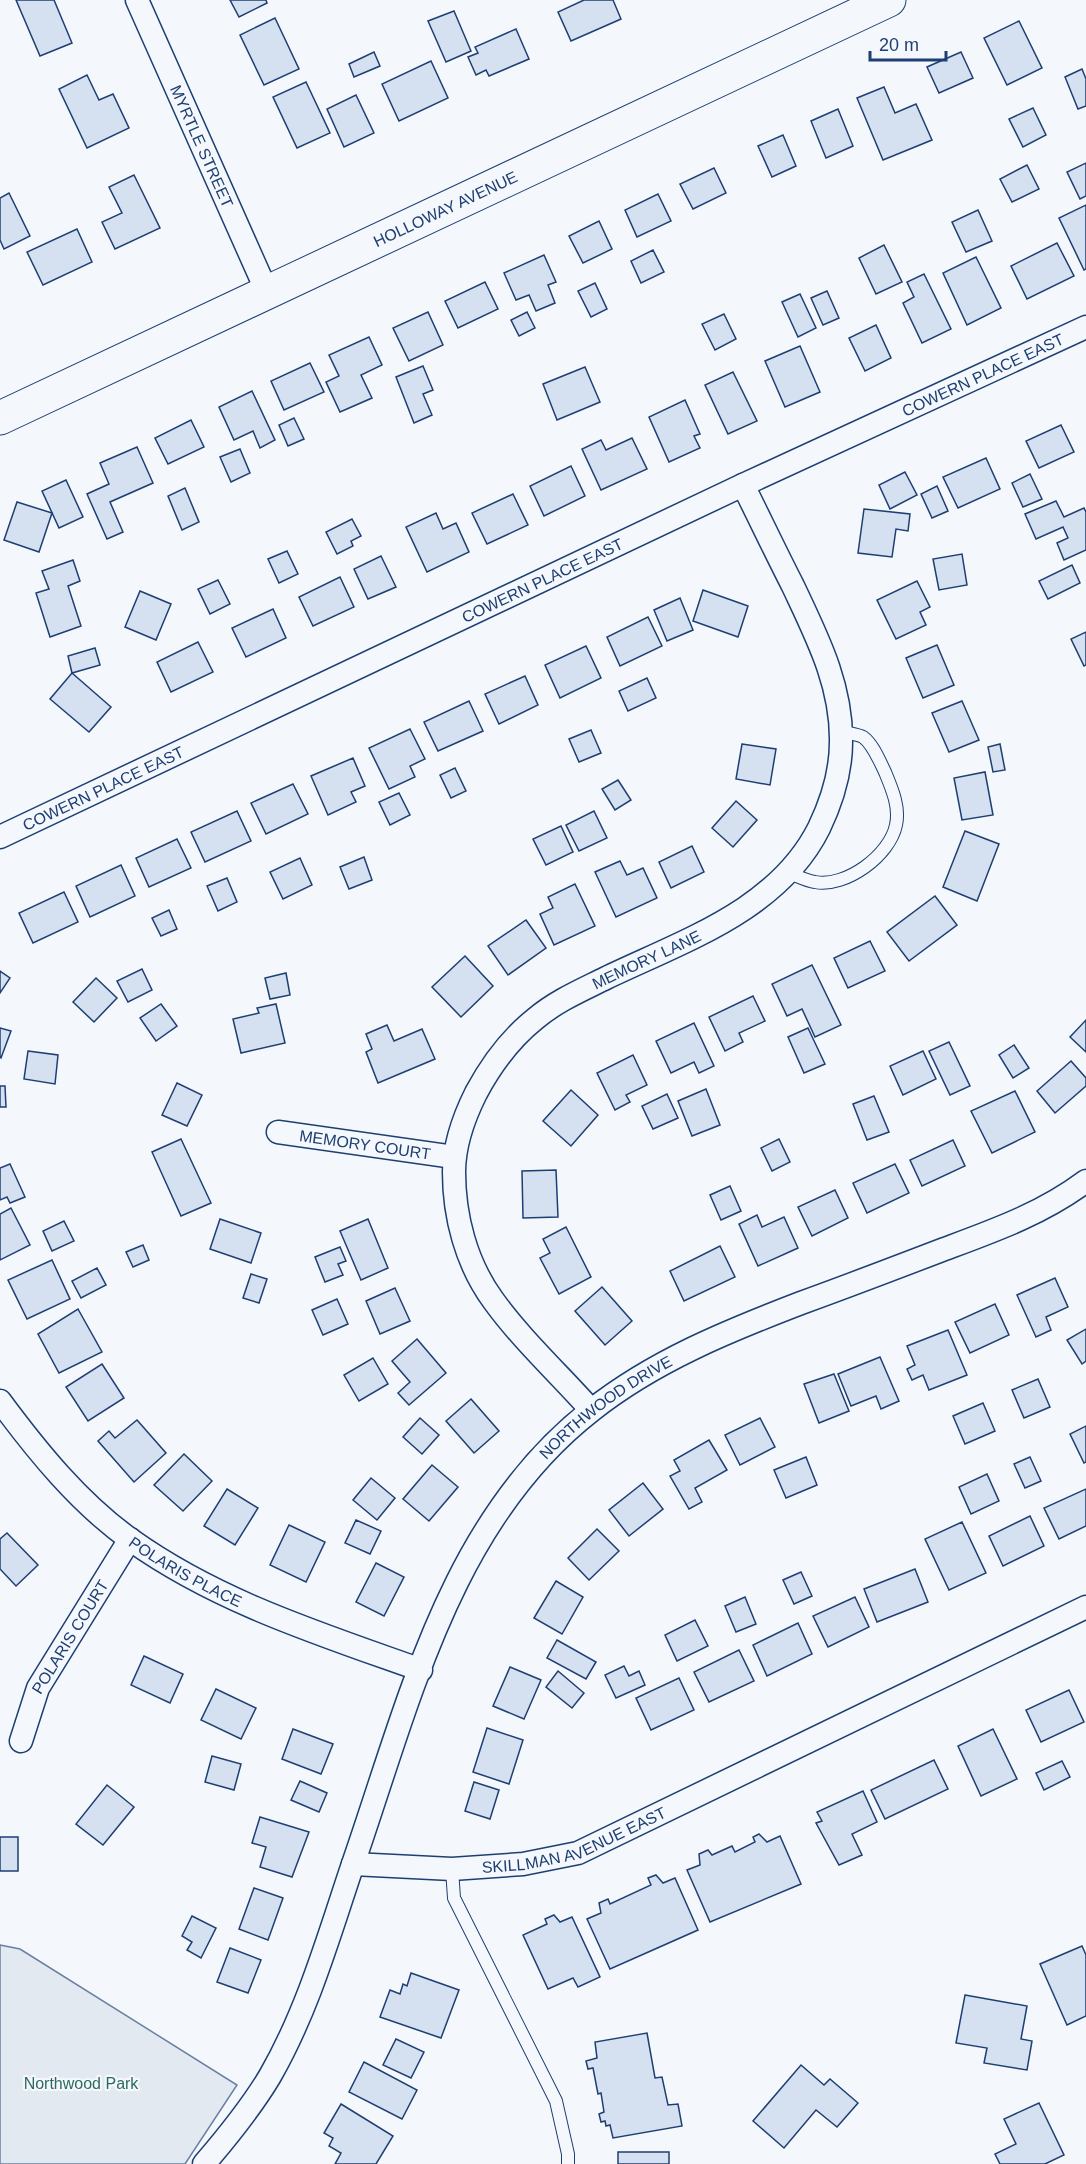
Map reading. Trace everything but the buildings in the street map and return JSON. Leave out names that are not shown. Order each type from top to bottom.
[{"type":"street","name":"MYRTLE STREET","points":[[137,0],[267,292]]},
{"type":"street","name":"HOLLOWAY AVENUE","points":[[0,418],[889,0]]},
{"type":"street","name":"COWERN PLACE EAST","points":[[0,837],[743,485],[1086,327]]},
{"type":"street","name":"MEMORY LANE","points":[[591,1410],[492,1299],[474,1267],[461,1231],[454,1195],[454,1157],[468,1108],[485,1075],[507,1045],[535,1019],[565,998],[721,923],[762,898],[789,873],[811,843],[828,809],[836,782],[841,731],[840,708],[832,671],[743,485]]},
{"type":"street","name":"MEMORY COURT","points":[[278,1132],[454,1157]]},
{"type":"street","name":"NORTHWOOD DRIVE","points":[[353,1864],[450,1594],[476,1545],[513,1491],[550,1448],[591,1410],[648,1373],[713,1337],[1019,1221],[1068,1194],[1086,1181]]},
{"type":"street","name":"POLARIS PLACE","points":[[0,1401],[26,1437],[63,1479],[130,1539],[185,1575],[243,1604],[421,1671]]},
{"type":"street","name":"POLARIS COURT","points":[[21,1741],[38,1688],[130,1539]]},
{"type":"street","name":"SKILLMAN AVENUE EAST","points":[[353,1864],[452,1869],[523,1864],[578,1853],[1086,1607]]},
{"type":"street","points":[[204,2164],[233,2131],[269,2076],[296,2023],[353,1864]]},
{"type":"lane","points":[[789,873],[815,882],[832,882],[848,876],[872,861],[889,844],[897,825],[896,800],[879,759],[863,737],[841,731]]},
{"type":"lane","points":[[452,1869],[454,1898],[555,2101],[568,2154],[568,2164]]},
{"type":"green space","name":"Northwood Park","points":[[0,1945],[20,1949],[237,2085],[185,2164],[0,2164]]}]
